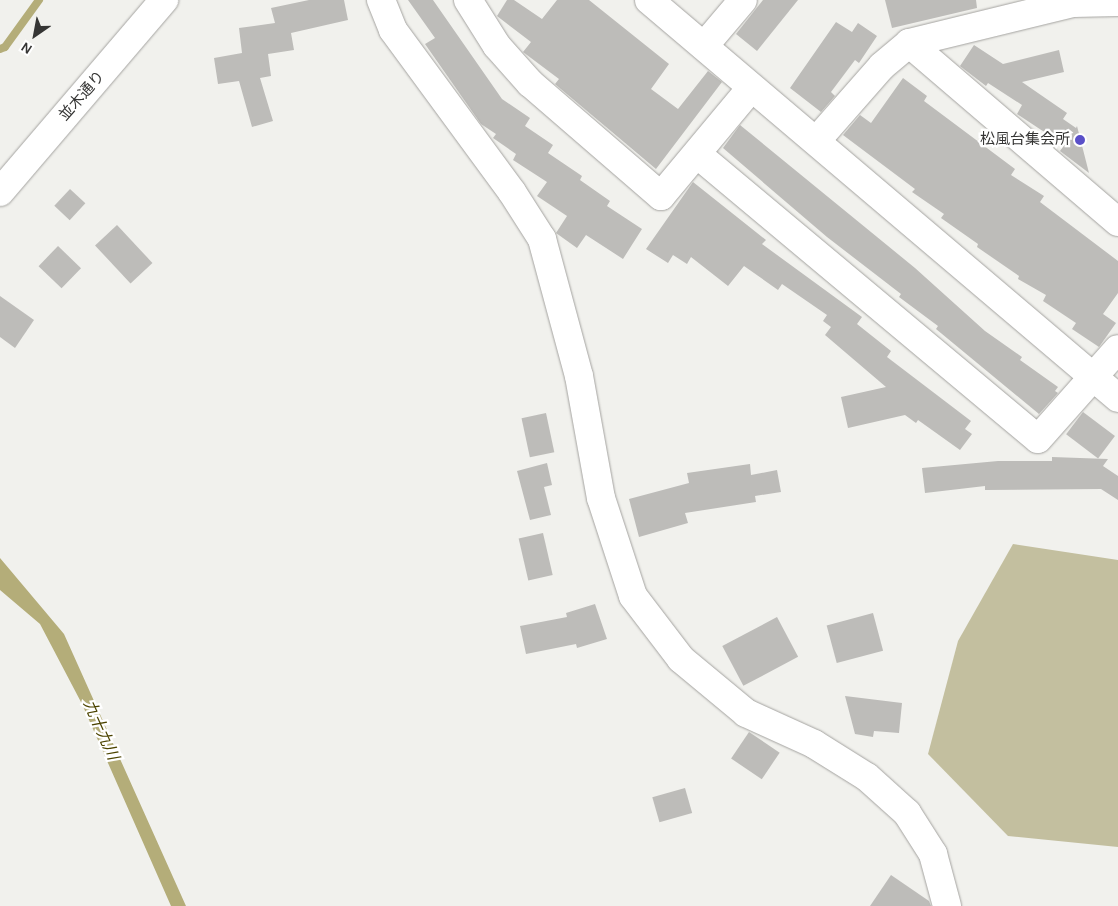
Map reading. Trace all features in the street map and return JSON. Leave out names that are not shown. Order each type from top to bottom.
[{"type":"street","name":"並木通り","points":[[0,192],[164,0]]},
{"type":"street","points":[[381,0],[393,30],[512,192],[542,239],[580,376],[601,498],[632,596],[680,659],[746,712],[814,744],[867,777],[907,813],[932,854],[947,906]]},
{"type":"street","points":[[468,0],[498,46],[530,83],[661,196],[751,88]]},
{"type":"street","points":[[649,0],[751,88],[817,140],[1118,398]]},
{"type":"street","points":[[704,46],[743,0]]},
{"type":"street","points":[[817,140],[882,66],[909,43],[1073,3],[1118,2]]},
{"type":"street","points":[[909,43],[1114,210]]},
{"type":"street","points":[[697,154],[1038,439],[1118,350]]},
{"type":"shaded area","points":[[1013,544],[1118,560],[1118,847],[1008,836],[928,754],[958,641]]},
{"type":"water","name":"九十九川","points":[[0,558],[64,634],[186,906],[171,906],[82,704],[40,624],[0,590]]},
{"type":"building","points":[[309,0],[344,0],[348,20],[291,33],[294,50],[268,54],[271,76],[260,78],[273,121],[252,127],[239,81],[218,84],[214,58],[242,53],[239,28],[275,23],[271,8]]},
{"type":"building","points":[[408,0],[433,0],[502,99],[530,118],[525,126],[553,145],[548,153],[582,176],[580,180],[610,201],[607,206],[642,229],[623,259],[586,235],[577,248],[556,233],[567,216],[537,196],[547,182],[513,160],[516,154],[493,138],[496,134],[481,124],[425,44],[435,38]]},
{"type":"building","points":[[507,0],[514,0],[542,19],[557,0],[589,0],[669,64],[651,89],[678,109],[708,71],[722,82],[656,169],[555,84],[559,79],[523,52],[531,42],[497,16]]},
{"type":"building","points":[[763,0],[798,0],[757,51],[736,34]]},
{"type":"building","points":[[885,0],[976,0],[977,8],[892,28]]},
{"type":"building","points":[[836,22],[852,32],[858,23],[877,36],[859,63],[855,60],[831,92],[835,96],[821,112],[790,88]]},
{"type":"building","points":[[974,45],[1003,64],[1059,50],[1064,72],[1022,82],[1067,113],[1063,119],[1076,128],[1077,126],[1089,173],[1060,151],[1064,145],[1017,114],[1022,105],[988,83],[986,86],[960,66]]},
{"type":"building","points":[[903,78],[927,96],[924,101],[1015,169],[1011,175],[1044,196],[1040,202],[1118,261],[1118,293],[1103,314],[1116,323],[1099,347],[1072,329],[1076,323],[1043,301],[1046,295],[1018,279],[1019,276],[977,247],[978,244],[941,218],[944,214],[912,192],[915,189],[843,135],[860,115],[871,123]]},
{"type":"building","points":[[740,125],[915,268],[985,331],[1022,357],[1020,360],[1058,387],[1055,391],[1058,393],[1039,414],[936,329],[938,326],[899,297],[901,294],[827,237],[723,148]]},
{"type":"building","points":[[693,182],[766,240],[762,244],[862,317],[857,324],[891,351],[887,357],[971,421],[965,429],[972,434],[960,450],[918,420],[916,423],[905,415],[848,428],[841,397],[886,387],[825,335],[831,327],[823,321],[827,315],[782,284],[778,290],[744,266],[728,286],[691,257],[687,264],[673,255],[668,263],[646,249]]},
{"type":"building","points":[[70,189],[85,203],[70,220],[54,206]]},
{"type":"building","points":[[117,225],[152,263],[131,283],[95,245]]},
{"type":"building","points":[[58,246],[81,268],[62,288],[39,266]]},
{"type":"building","points":[[0,296],[34,320],[15,348],[0,337]]},
{"type":"building","points":[[1083,412],[1115,436],[1098,458],[1066,434]]},
{"type":"building","points":[[546,413],[554,452],[530,457],[522,418]]},
{"type":"building","points":[[1052,457],[1108,459],[1103,466],[1118,476],[1118,500],[1101,489],[985,490],[985,486],[925,493],[922,468],[998,461],[1052,461]]},
{"type":"building","points":[[547,463],[552,485],[544,487],[551,515],[530,520],[517,471]]},
{"type":"building","points":[[750,464],[751,475],[777,470],[781,492],[755,496],[756,502],[685,513],[688,523],[639,537],[629,499],[689,483],[687,473]]},
{"type":"building","points":[[543,533],[553,575],[528,581],[519,539]]},
{"type":"building","points":[[595,604],[607,639],[577,648],[576,644],[526,654],[520,626],[567,617],[566,613]]},
{"type":"building","points":[[873,613],[883,651],[837,663],[827,625]]},
{"type":"building","points":[[777,617],[798,657],[743,686],[722,646]]},
{"type":"building","points":[[845,696],[902,703],[899,733],[874,731],[873,737],[855,734]]},
{"type":"building","points":[[749,732],[780,753],[762,779],[731,759]]},
{"type":"building","points":[[685,788],[692,813],[659,822],[652,797]]},
{"type":"building","points":[[891,875],[929,901],[931,906],[870,906]]},
{"type":"waterway","points":[[0,49],[5,47],[39,0]]},
{"type":"place","name":"松風台集会所","points":[[1080,140]]}]
